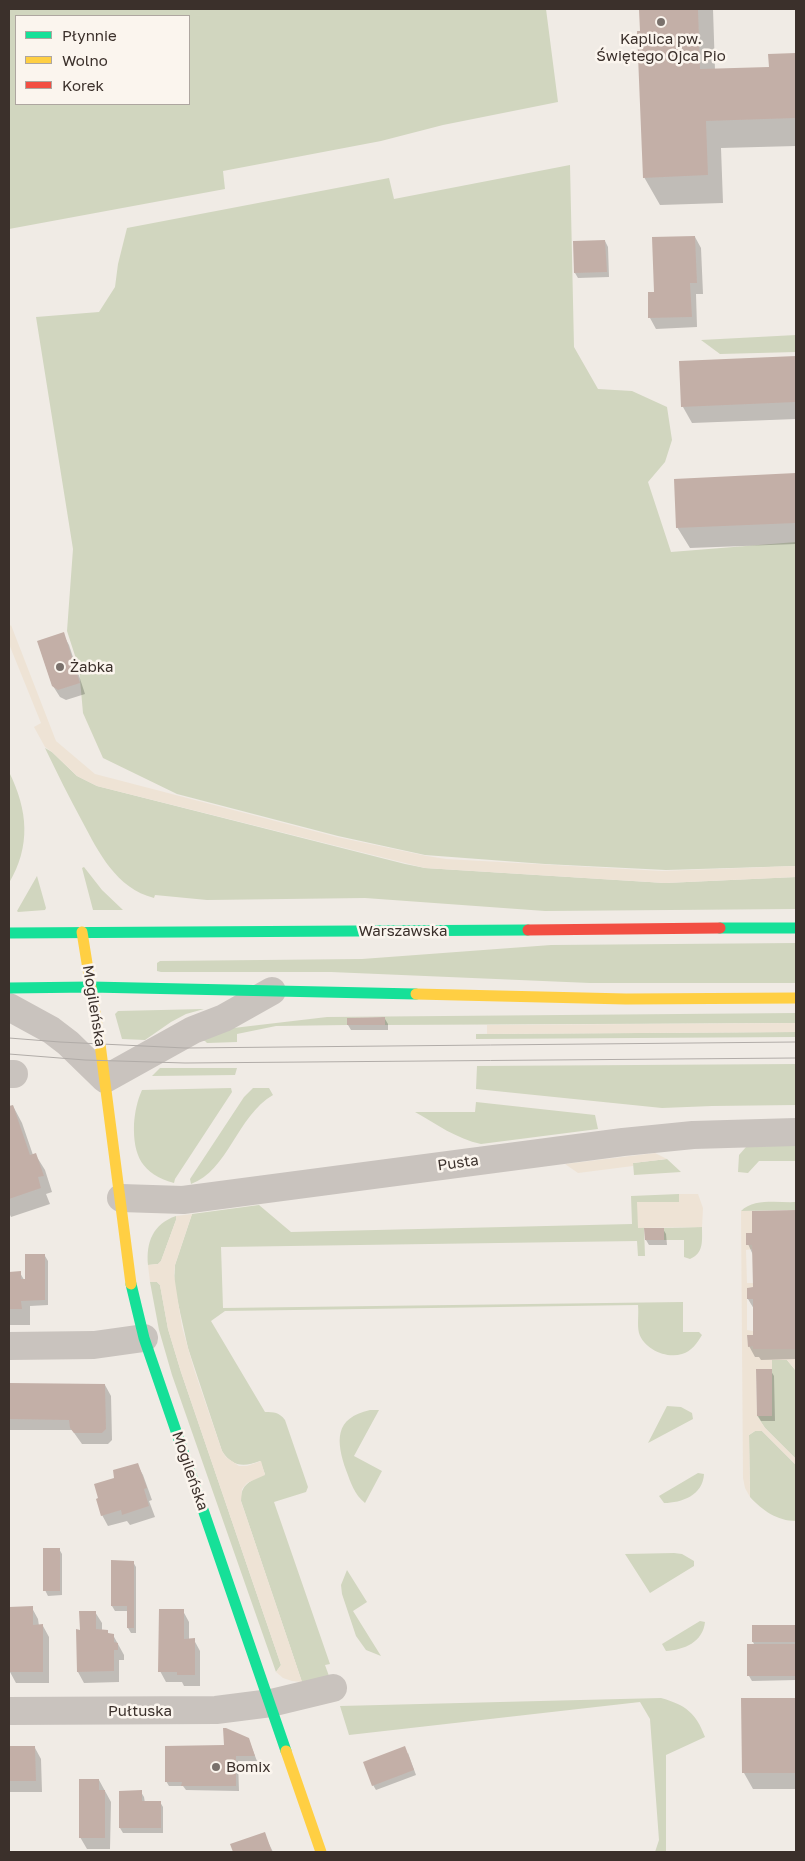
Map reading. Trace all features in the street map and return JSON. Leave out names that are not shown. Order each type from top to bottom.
[{"type":"main road","name":"Warszawska","points":[[9,933],[796,928]]},
{"type":"main road","name":"Mogileńska","points":[[82,932],[121,1198],[129,1276],[144,1338],[321,1852]]},
{"type":"main road","points":[[9,988],[91,987],[626,999],[796,998]]},
{"type":"street","points":[[104,1079],[193,1030],[224,1018],[272,991]]},
{"type":"street","name":"Mogileńska","points":[[9,1007],[51,1030],[68,1043],[104,1079]]},
{"type":"street","name":"Pusta","points":[[121,1198],[183,1200],[649,1139],[693,1135],[796,1132]]},
{"type":"street","points":[[9,1346],[94,1345],[144,1338]]},
{"type":"street","name":"Pułtuska","points":[[9,1711],[216,1710],[271,1703],[333,1688]]},
{"type":"green space","points":[[9,9],[546,9],[558,102],[443,125],[381,141],[223,171],[225,189],[9,229]]},
{"type":"green space","points":[[570,165],[574,347],[598,389],[632,391],[667,407],[672,440],[665,462],[648,482],[671,552],[796,542],[796,866],[666,870],[545,864],[425,855],[338,836],[177,794],[103,758],[83,713],[79,668],[67,631],[73,549],[36,317],[99,312],[115,287],[118,264],[127,228],[389,178],[394,199]]},
{"type":"green space","points":[[796,335],[796,352],[720,354],[701,340]]},
{"type":"green space","points":[[45,748],[52,752],[77,776],[97,786],[405,864],[425,868],[665,883],[796,877],[796,909],[545,911],[365,898],[207,900],[155,895],[154,898],[129,886],[119,878],[102,857]]},
{"type":"green space","points":[[9,772],[20,800],[23,814],[24,842],[16,869],[9,883]]},
{"type":"green space","points":[[84,867],[102,890],[123,910],[93,910],[82,868]]},
{"type":"green space","points":[[37,876],[45,910],[18,912],[17,911]]},
{"type":"green space","points":[[796,943],[796,983],[590,983],[331,972],[157,971],[157,963],[160,961],[362,959],[551,945]]},
{"type":"green space","points":[[204,1009],[186,1014],[145,1040],[122,1039],[115,1014],[118,1011]]},
{"type":"green space","points":[[796,1013],[796,1023],[385,1025],[385,1017],[347,1018],[347,1025],[276,1026],[237,1034],[237,1042],[207,1043],[205,1041],[197,1041],[225,1029],[327,1017]]},
{"type":"green space","points":[[796,1032],[796,1037],[476,1039],[476,1034]]},
{"type":"green space","points":[[796,1064],[796,1105],[662,1108],[476,1089],[477,1066]]},
{"type":"green space","points":[[160,1068],[237,1068],[235,1075],[152,1076]]},
{"type":"green space","points":[[231,1088],[232,1092],[174,1183],[163,1179],[147,1169],[138,1154],[134,1135],[136,1111],[142,1090]]},
{"type":"green space","points":[[253,1088],[269,1088],[273,1095],[250,1116],[214,1168],[204,1177],[191,1184],[190,1179],[244,1097]]},
{"type":"green space","points":[[476,1102],[595,1115],[598,1129],[481,1144],[455,1135],[415,1112],[475,1112]]},
{"type":"green space","points":[[796,1145],[796,1161],[759,1161],[748,1173],[738,1172],[739,1155],[746,1147]]},
{"type":"green space","points":[[667,1159],[681,1172],[634,1175],[633,1163]]},
{"type":"green space","points":[[679,1194],[679,1202],[644,1228],[645,1256],[638,1256],[637,1241],[221,1247],[223,1308],[683,1302],[683,1332],[699,1332],[702,1335],[686,1353],[669,1355],[656,1351],[646,1344],[639,1333],[638,1305],[225,1311],[211,1321],[265,1412],[281,1415],[285,1420],[308,1487],[306,1492],[274,1502],[330,1664],[325,1665],[329,1676],[302,1682],[241,1501],[242,1490],[248,1483],[265,1474],[260,1461],[244,1465],[234,1463],[222,1451],[188,1348],[174,1285],[175,1265],[192,1214],[259,1205],[291,1232],[632,1224],[631,1196]]},
{"type":"green space","points":[[796,1202],[796,1210],[741,1211],[753,1204]]},
{"type":"green space","points":[[176,1216],[161,1261],[158,1264],[148,1265],[148,1249],[153,1235],[168,1219]]},
{"type":"green space","points":[[702,1227],[700,1250],[690,1259],[684,1257],[684,1240],[664,1240],[664,1228]]},
{"type":"green space","points":[[150,1282],[157,1282],[160,1285],[168,1329],[181,1372],[281,1665],[276,1672],[172,1375],[159,1330]]},
{"type":"green space","points":[[771,1360],[787,1360],[796,1371],[796,1459],[765,1428],[757,1416],[772,1416]]},
{"type":"green space","points":[[667,1406],[681,1407],[692,1413],[693,1419],[648,1443]]},
{"type":"green space","points":[[370,1410],[379,1410],[354,1456],[382,1471],[365,1503],[355,1492],[351,1484],[340,1450],[340,1440],[344,1425],[350,1419]]},
{"type":"green space","points":[[755,1431],[762,1431],[796,1465],[796,1521],[789,1521],[770,1514],[750,1497],[749,1435]]},
{"type":"green space","points":[[698,1473],[704,1474],[703,1481],[696,1492],[684,1499],[664,1503],[659,1496]]},
{"type":"green space","points":[[625,1554],[682,1554],[694,1561],[694,1566],[650,1593]]},
{"type":"green space","points":[[347,1570],[367,1602],[353,1611],[381,1656],[366,1650],[356,1636],[342,1594],[341,1585]]},
{"type":"green space","points":[[700,1621],[705,1622],[701,1635],[697,1640],[686,1647],[666,1651],[662,1644]]},
{"type":"green space","points":[[661,1698],[684,1707],[689,1711],[698,1722],[705,1737],[666,1755],[666,1852],[655,1852],[659,1840],[650,1719],[640,1702],[349,1735],[340,1706]]},
{"type":"shaded area","points":[[11,625],[56,741],[95,774],[337,837],[446,859],[662,871],[796,866],[796,877],[665,883],[425,868],[97,786],[77,776],[45,747],[34,727],[41,723],[9,644],[9,627]]},
{"type":"shaded area","points":[[796,1023],[796,1032],[487,1034],[487,1025]]},
{"type":"shaded area","points":[[655,1153],[667,1159],[633,1163],[633,1166],[578,1173],[565,1164]]},
{"type":"shaded area","points":[[679,1194],[698,1194],[703,1208],[702,1227],[638,1228],[637,1202],[679,1202]]},
{"type":"shaded area","points":[[741,1211],[752,1211],[752,1249],[746,1250],[747,1283],[753,1283],[753,1287],[747,1288],[747,1330],[753,1331],[753,1335],[747,1335],[748,1346],[753,1346],[753,1349],[796,1349],[796,1371],[787,1360],[772,1360],[772,1369],[756,1370],[757,1416],[765,1428],[796,1459],[796,1465],[762,1431],[755,1431],[749,1435],[750,1497],[745,1488],[743,1478]]},
{"type":"shaded area","points":[[192,1214],[175,1265],[174,1275],[182,1327],[222,1451],[226,1457],[239,1466],[247,1466],[261,1461],[265,1475],[247,1483],[242,1489],[241,1501],[302,1682],[283,1678],[276,1672],[281,1665],[181,1372],[168,1329],[160,1285],[157,1282],[150,1282],[148,1265],[158,1264],[161,1261],[176,1216]]},
{"type":"building","points":[[639,9],[698,9],[700,69],[769,67],[768,54],[796,53],[796,118],[706,121],[708,175],[643,178],[637,31],[640,31]]},
{"type":"building","points":[[695,236],[697,283],[690,283],[692,317],[648,318],[648,292],[654,292],[652,237]]},
{"type":"building","points":[[605,240],[607,272],[574,273],[573,241]]},
{"type":"building","points":[[796,356],[796,402],[681,407],[679,361]]},
{"type":"building","points":[[796,473],[796,523],[676,528],[674,479]]},
{"type":"building","points":[[64,632],[80,683],[58,690],[52,686],[37,641]]},
{"type":"building","points":[[385,1017],[385,1025],[347,1025],[347,1018]]},
{"type":"building","points":[[13,1105],[30,1155],[36,1153],[44,1176],[38,1177],[41,1188],[9,1199],[9,1106]]},
{"type":"building","points":[[796,1210],[796,1349],[753,1349],[753,1346],[748,1347],[747,1335],[753,1335],[753,1299],[747,1299],[747,1288],[753,1287],[752,1245],[746,1245],[746,1233],[752,1233],[752,1211]]},
{"type":"building","points":[[644,1228],[664,1228],[664,1240],[645,1240]]},
{"type":"building","points":[[25,1254],[45,1254],[45,1300],[21,1301],[22,1309],[9,1309],[9,1272],[21,1271],[21,1279],[25,1279]]},
{"type":"building","points":[[756,1369],[772,1369],[772,1416],[757,1416]]},
{"type":"building","points":[[9,1383],[105,1384],[106,1429],[102,1433],[74,1433],[70,1428],[69,1420],[9,1419]]},
{"type":"building","points":[[138,1463],[147,1488],[144,1489],[149,1506],[122,1515],[121,1510],[101,1516],[94,1484],[114,1478],[113,1470]]},
{"type":"building","points":[[43,1548],[60,1548],[60,1591],[43,1591]]},
{"type":"building","points":[[111,1560],[134,1561],[134,1628],[127,1628],[127,1606],[111,1606]]},
{"type":"building","points":[[33,1606],[33,1625],[43,1624],[43,1672],[9,1672],[9,1607]]},
{"type":"building","points":[[159,1609],[184,1609],[184,1639],[195,1638],[195,1675],[177,1675],[177,1672],[158,1672]]},
{"type":"building","points":[[79,1611],[96,1611],[96,1629],[108,1630],[108,1633],[114,1634],[114,1642],[118,1643],[118,1650],[114,1650],[114,1671],[77,1672],[76,1629],[80,1630]]},
{"type":"building","points":[[752,1625],[796,1625],[796,1642],[752,1642]]},
{"type":"building","points":[[747,1644],[796,1644],[796,1676],[747,1676]]},
{"type":"building","points":[[741,1698],[796,1698],[796,1773],[742,1773]]},
{"type":"building","points":[[223,1728],[249,1738],[255,1756],[236,1756],[236,1786],[181,1786],[182,1782],[165,1782],[165,1746],[224,1745]]},
{"type":"building","points":[[9,1746],[35,1746],[36,1781],[9,1781]]},
{"type":"building","points":[[405,1746],[414,1770],[372,1786],[363,1762]]},
{"type":"building","points":[[79,1779],[99,1779],[99,1790],[105,1790],[105,1838],[79,1838]]},
{"type":"building","points":[[142,1790],[142,1801],[161,1801],[161,1828],[119,1828],[119,1791]]},
{"type":"building","points":[[265,1832],[272,1852],[233,1852],[230,1844]]},
{"type":"tram line","points":[[9,1038],[185,1048],[796,1042]]},
{"type":"tram line","points":[[9,1054],[85,1060],[185,1063],[796,1058]]},
{"type":"traffic: fast","points":[[720,928],[796,928]]},
{"type":"traffic: fast","points":[[9,933],[528,930]]},
{"type":"traffic: fast","points":[[9,988],[91,987],[416,994]]},
{"type":"traffic: fast","points":[[131,1284],[144,1338],[286,1751]]},
{"type":"traffic: slow","points":[[82,932],[100,1044],[131,1284]]},
{"type":"traffic: slow","points":[[416,994],[626,999],[796,998]]},
{"type":"traffic: slow","points":[[286,1751],[321,1852]]},
{"type":"traffic: jam","points":[[528,930],[720,928]]},
{"type":"place","name":"Kaplica pw. Świętego Ojca Pio","points":[[661,22]]},
{"type":"place","name":"Żabka","points":[[60,667]]},
{"type":"place","name":"Bomix","points":[[216,1767]]}]
